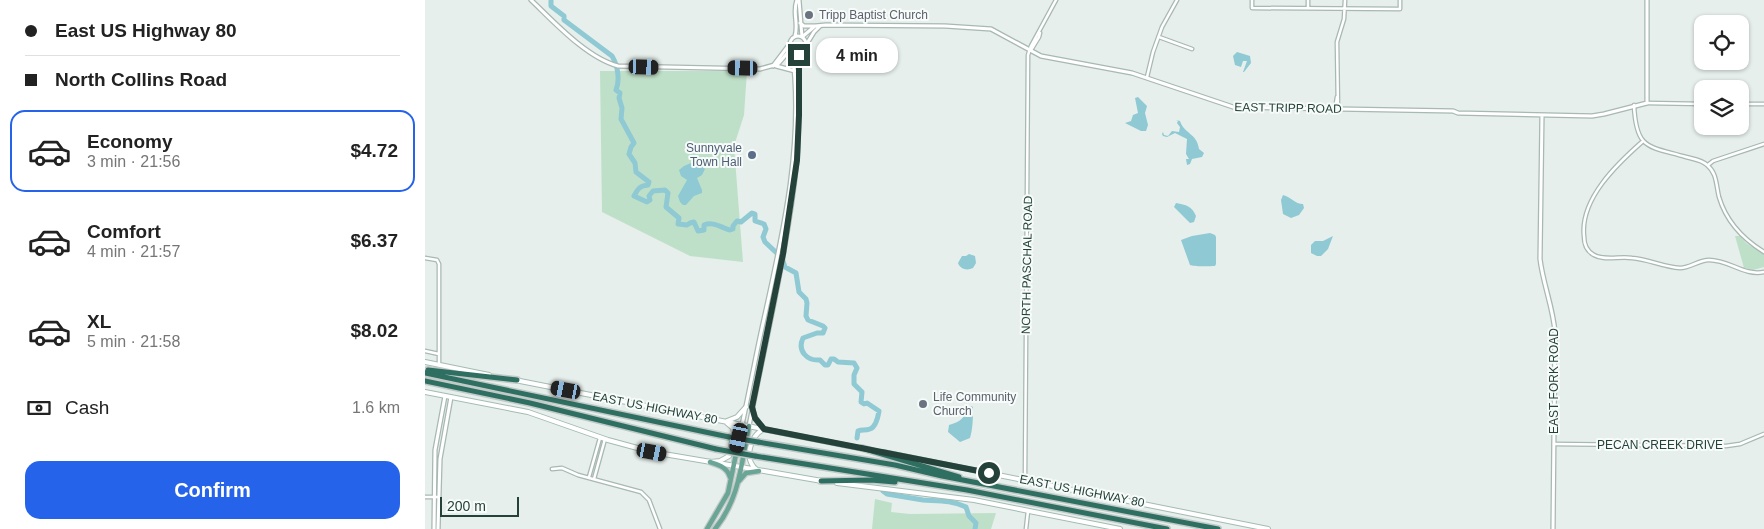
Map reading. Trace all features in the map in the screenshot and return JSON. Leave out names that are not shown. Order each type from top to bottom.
[{"type":"highway","points":[[425,371],[517,380]]},
{"type":"highway","points":[[425,371],[729,437],[895,465],[1218,529]]},
{"type":"highway","points":[[425,381],[530,402],[716,449],[967,490],[1167,529]]},
{"type":"highway","points":[[862,448],[969,480]]},
{"type":"highway","points":[[821,481],[871,480],[967,490]]},
{"type":"main road","name":"EAST US HIGHWAY 80","points":[[425,362],[1268,529]]},
{"type":"main road","points":[[425,392],[528,412],[602,438],[652,452],[821,481],[974,500],[1120,529]]},
{"type":"main road","points":[[725,422],[737,417],[746,407]]},
{"type":"main road","points":[[752,407],[755,418],[764,429],[757,432],[753,437],[749,457],[753,467],[759,471]]},
{"type":"main road","points":[[710,462],[720,461],[729,456],[733,428],[725,422]]},
{"type":"main road","points":[[707,529],[728,493],[742,425]]},
{"type":"main road","points":[[737,487],[749,426]]},
{"type":"main road","points":[[710,462],[723,466],[729,472],[731,478]]},
{"type":"main road","points":[[715,529],[730,507],[741,478],[746,473],[759,471]]},
{"type":"street","points":[[531,0],[582,46],[610,64],[620,66],[760,69],[781,62],[792,50]]},
{"type":"street","points":[[772,66],[794,36],[797,28],[795,11],[798,0]]},
{"type":"street","points":[[798,0],[802,37],[806,45]]},
{"type":"street","points":[[1030,51],[1039,37],[1040,31],[1056,0]]},
{"type":"street","points":[[1147,77],[1162,27],[1177,0]]},
{"type":"street","points":[[1252,0],[1252,8],[1345,9],[1400,9],[1401,0]]},
{"type":"street","points":[[1308,0],[1308,8]]},
{"type":"street","points":[[1336,110],[1337,42],[1344,19],[1345,0]]},
{"type":"street","points":[[1647,0],[1647,103]]},
{"type":"street","name":"EAST TRIPP ROAD","points":[[800,23],[804,26],[991,29],[1030,51],[1053,60],[1117,70],[1147,77],[1229,107],[1597,116],[1647,103],[1694,104]]},
{"type":"street","points":[[749,426],[783,254],[783,239],[792,181],[797,123],[798,60],[814,32],[819,27],[825,25]]},
{"type":"street","points":[[794,36],[802,37],[815,26]]},
{"type":"street","points":[[1159,37],[1192,49]]},
{"type":"street","points":[[789,44],[792,50],[798,98]]},
{"type":"street","points":[[792,50],[802,51]]},
{"type":"street","name":"NORTH PASCHAL ROAD","points":[[1025,480],[1028,55],[1030,51]]},
{"type":"street","points":[[772,66],[795,71]]},
{"type":"street","points":[[1749,104],[1764,104]]},
{"type":"street","points":[[1634,105],[1635,122],[1642,142],[1651,147],[1698,160],[1708,165],[1715,178],[1721,204],[1733,225],[1752,244],[1764,252]]},
{"type":"street","name":"EAST FORK ROAD","points":[[1542,114],[1540,260],[1543,280],[1554,319],[1553,529]]},
{"type":"street","points":[[1642,142],[1617,164],[1595,194],[1586,212],[1583,232],[1588,251],[1599,257],[1633,258],[1668,267],[1683,268],[1707,260],[1723,261],[1747,272],[1764,272]]},
{"type":"street","points":[[1708,165],[1713,161],[1764,144]]},
{"type":"street","points":[[742,425],[763,320],[780,244],[783,239]]},
{"type":"street","points":[[425,258],[437,260],[439,264],[439,365]]},
{"type":"street","points":[[763,320],[769,321]]},
{"type":"street","points":[[425,351],[439,354]]},
{"type":"street","points":[[438,529],[436,444],[445,396]]},
{"type":"street","points":[[434,529],[440,456],[451,397]]},
{"type":"street","name":"PECAN CREEK DRIVE","points":[[1554,444],[1726,446],[1740,444],[1764,434]]},
{"type":"street","points":[[589,478],[602,438]]},
{"type":"street","points":[[594,479],[602,438]]},
{"type":"street","points":[[552,469],[563,468],[589,478],[643,493],[649,500],[660,529]]},
{"type":"street","points":[[425,497],[437,497]]},
{"type":"street","points":[[1026,529],[1028,511]]},
{"type":"green space","points":[[600,71],[747,71],[744,115],[734,146],[743,262],[690,256],[602,212]]},
{"type":"green space","points":[[1735,236],[1740,236],[1746,243],[1764,254],[1764,267],[1753,270],[1744,268]]},
{"type":"green space","points":[[875,499],[892,503],[891,512],[910,514],[996,513],[991,529],[872,529]]},
{"type":"water","points":[[1237,52],[1250,56],[1251,63],[1244,72],[1247,61],[1243,61],[1241,67],[1235,65],[1233,56]]},
{"type":"water","points":[[1138,97],[1147,106],[1145,113],[1148,125],[1146,131],[1141,131],[1125,123],[1131,121],[1133,115],[1138,113],[1135,98]]},
{"type":"water","points":[[1176,120],[1180,121],[1184,129],[1196,140],[1199,149],[1204,153],[1202,157],[1192,159],[1190,164],[1187,165],[1186,159],[1189,159],[1186,154],[1187,139],[1175,133],[1167,137],[1162,134],[1163,132],[1164,135],[1168,136],[1172,131],[1179,132],[1180,127]]},
{"type":"water","points":[[691,163],[700,165],[705,169],[702,175],[697,178],[702,193],[694,196],[686,205],[683,205],[678,196],[687,180],[681,176],[679,170]]},
{"type":"water","points":[[1283,195],[1303,204],[1304,208],[1299,215],[1291,218],[1283,214],[1281,200]]},
{"type":"water","points":[[1176,203],[1186,205],[1193,210],[1196,216],[1194,222],[1190,223],[1174,207]]},
{"type":"water","points":[[1210,233],[1216,237],[1215,266],[1190,265],[1181,240]]},
{"type":"water","points":[[1333,236],[1328,249],[1321,256],[1311,253],[1311,245],[1315,241],[1323,241]]},
{"type":"water","points":[[969,254],[975,256],[976,263],[973,268],[964,269],[960,267],[958,263],[962,256]]},
{"type":"water","points":[[968,407],[973,407],[973,419],[970,438],[960,442],[948,432],[949,425],[961,419]]},
{"type":"waterway","points":[[551,0],[551,6],[564,16],[564,20],[612,56],[614,60],[618,77],[616,90],[620,93],[619,98],[622,108],[621,119],[634,143],[629,154],[635,163],[636,172],[649,182],[648,185],[639,188],[634,196],[647,202],[650,200],[649,196],[653,191],[665,190],[668,193],[666,207],[679,218],[678,224],[687,225],[694,222],[698,231],[704,230],[704,225],[707,224],[717,225],[730,230],[733,229],[737,221],[741,222],[752,213],[755,214],[755,221],[764,224],[766,229],[763,237],[765,242],[782,258],[785,267],[796,273],[799,292],[806,299],[806,316],[808,320],[825,328],[823,333],[803,338],[801,343],[802,351],[807,357],[820,360],[825,365],[828,365],[831,359],[838,362],[854,363],[857,368],[854,375],[854,384],[862,392],[861,402],[867,403],[879,411],[874,426],[868,430],[858,431],[857,438]]},
{"type":"waterway","points":[[883,491],[887,494],[950,502],[966,507],[969,516],[976,523],[975,529]]},
{"type":"place","name":"Tripp Baptist Church","points":[[809,15]]},
{"type":"place","name":"Sunnyvale Town Hall","points":[[752,155]]},
{"type":"place","name":"Life Community Church","points":[[923,404]]},
{"type":"route","points":[[799,55],[797,160],[783,254],[762,353],[752,407],[753,414],[764,429],[989,473]]}]
